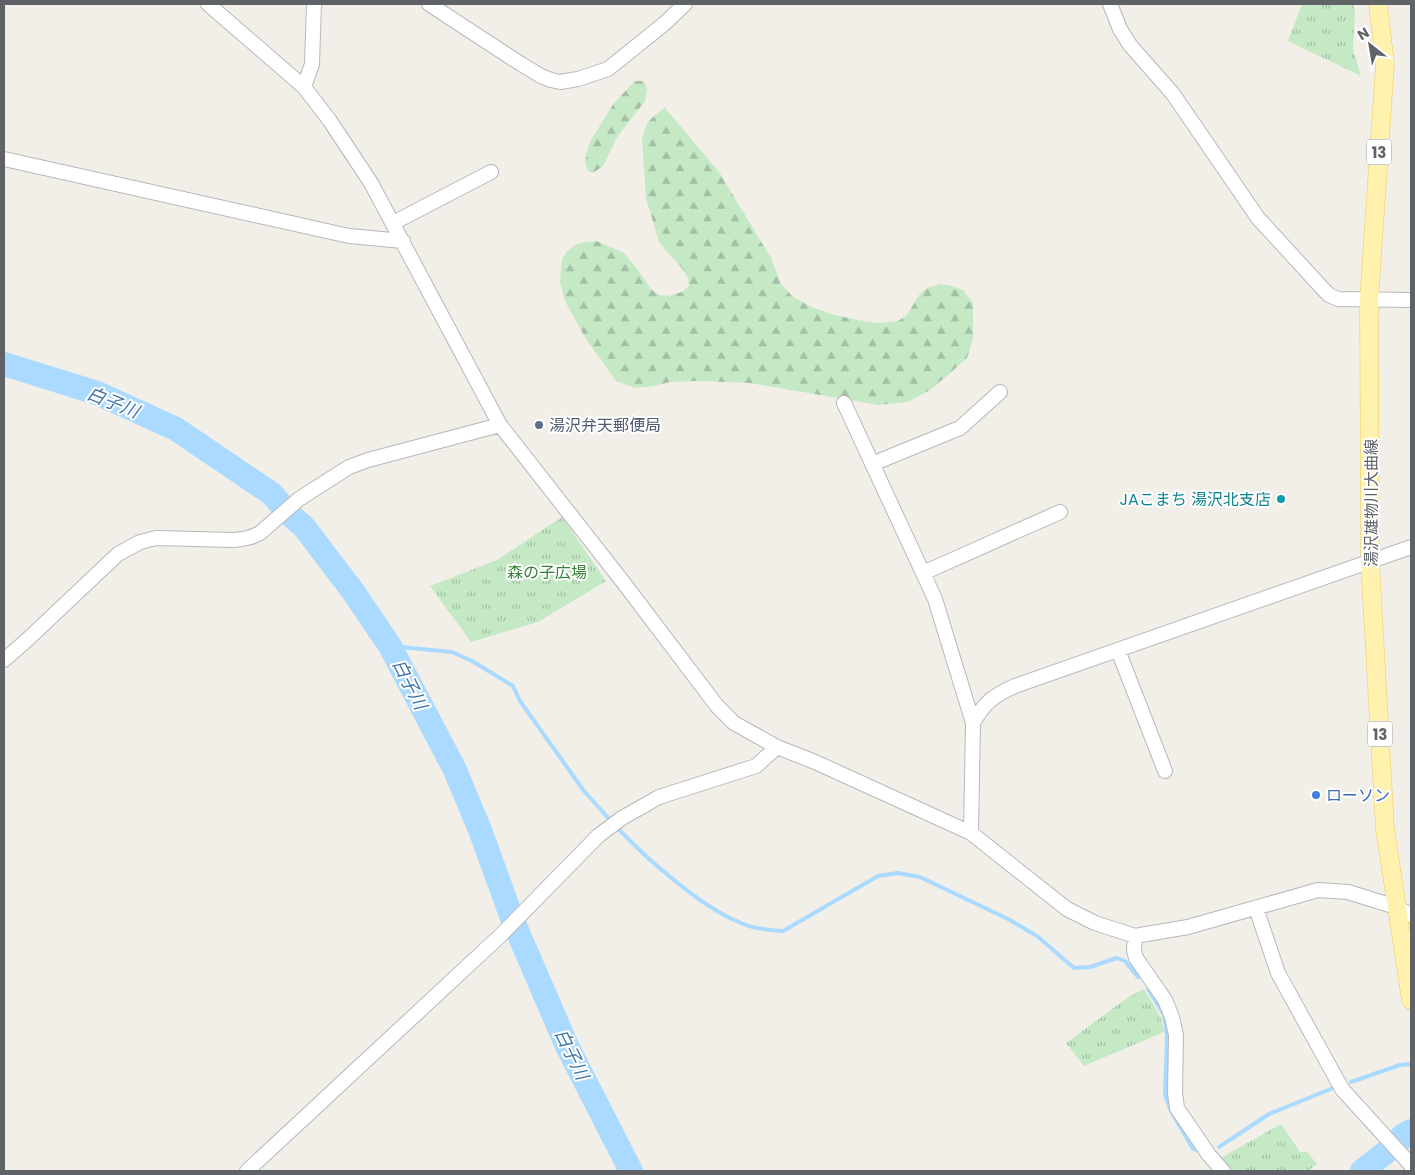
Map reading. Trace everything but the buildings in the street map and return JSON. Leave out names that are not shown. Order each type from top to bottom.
[{"type":"main road","name":"湯沢雄物川大曲線","points":[[1378,4],[1385,64],[1369,300],[1370,561],[1385,829],[1404,911],[1411,1000]]},
{"type":"street","points":[[208,4],[304,87],[330,121],[371,183],[500,425],[623,582],[716,706],[734,723],[778,747],[971,833],[1067,909],[1135,936],[1188,927],[1318,890],[1348,892],[1404,911]]},
{"type":"street","points":[[304,87],[312,64],[314,4]]},
{"type":"street","points":[[429,4],[521,64],[546,78],[560,82],[578,79],[608,69],[664,24],[685,4]]},
{"type":"street","points":[[1110,4],[1120,29],[1130,45],[1173,94],[1258,218],[1329,295],[1338,298],[1369,300],[1411,300]]},
{"type":"street","points":[[4,159],[349,236],[403,241]]},
{"type":"street","points":[[393,223],[492,172]]},
{"type":"street","points":[[872,464],[960,428],[1000,392]]},
{"type":"street","points":[[844,403],[934,599],[974,722],[971,833]]},
{"type":"street","points":[[4,660],[118,554],[140,542],[156,538],[245,539],[253,537],[300,499],[349,467],[368,460],[500,425]]},
{"type":"street","points":[[922,573],[1060,512]]},
{"type":"street","points":[[974,722],[980,710],[990,699],[999,693],[1411,547]]},
{"type":"street","points":[[1118,650],[1165,771]]},
{"type":"street","points":[[247,1171],[501,935],[608,829],[622,818],[659,796],[756,766],[778,747]]},
{"type":"street","points":[[1256,908],[1278,973],[1342,1089],[1411,1165]]},
{"type":"street","points":[[1135,936],[1134,950],[1136,958],[1165,1000],[1172,1017],[1176,1034],[1175,1093],[1177,1108],[1209,1155],[1223,1171]]},
{"type":"green space","points":[[1302,4],[1353,4],[1355,13],[1353,49],[1361,76],[1288,41]]},
{"type":"green space","points":[[635,81],[644,81],[647,89],[645,101],[617,137],[603,166],[593,173],[588,171],[585,163],[591,140],[614,103]]},
{"type":"green space","points":[[665,108],[719,172],[771,258],[781,284],[792,296],[809,306],[831,314],[880,323],[898,321],[907,315],[919,295],[927,288],[940,284],[952,286],[963,290],[973,303],[973,339],[967,358],[930,390],[908,402],[879,405],[750,383],[670,382],[635,388],[616,381],[586,339],[565,301],[560,282],[562,259],[568,250],[579,243],[596,241],[624,253],[651,289],[659,295],[668,296],[682,292],[689,286],[688,278],[681,267],[659,242],[646,198],[642,137],[649,121]]},
{"type":"green space","name":"森の子広場","points":[[562,517],[606,581],[538,622],[471,642],[430,586],[497,560]]},
{"type":"green space","points":[[1144,989],[1161,1018],[1164,1032],[1084,1066],[1066,1043],[1127,998]]},
{"type":"green space","points":[[1281,1124],[1300,1152],[1307,1152],[1317,1164],[1308,1171],[1232,1171],[1221,1158]]},
{"type":"waterway","name":"白子川","points":[[4,364],[97,393],[176,429],[272,494],[289,514],[304,527],[352,590],[390,646],[455,770],[480,830],[513,921],[567,1046],[631,1171]]},
{"type":"waterway","points":[[390,646],[452,652],[472,661],[513,686],[520,701],[584,791],[611,821]]},
{"type":"waterway","points":[[616,826],[649,859],[693,895],[728,917],[751,927],[783,931],[878,876],[898,873],[920,877],[1008,919],[1037,936],[1074,968],[1090,967],[1117,958],[1125,961],[1138,977]]},
{"type":"waterway","points":[[1148,989],[1164,1015],[1167,1035],[1165,1095],[1171,1111],[1193,1149],[1200,1151]]},
{"type":"waterway","points":[[1351,1082],[1400,1065],[1411,1064]]},
{"type":"waterway","points":[[1219,1147],[1269,1114],[1333,1088]]},
{"type":"waterway","points":[[1362,1171],[1399,1142],[1402,1136],[1411,1131]]},
{"type":"place","name":"湯沢弁天郵便局","points":[[539,425]]},
{"type":"place","name":"JAこまち 湯沢北支店","points":[[1281,499]]},
{"type":"place","name":"ローソン","points":[[1316,795]]}]
